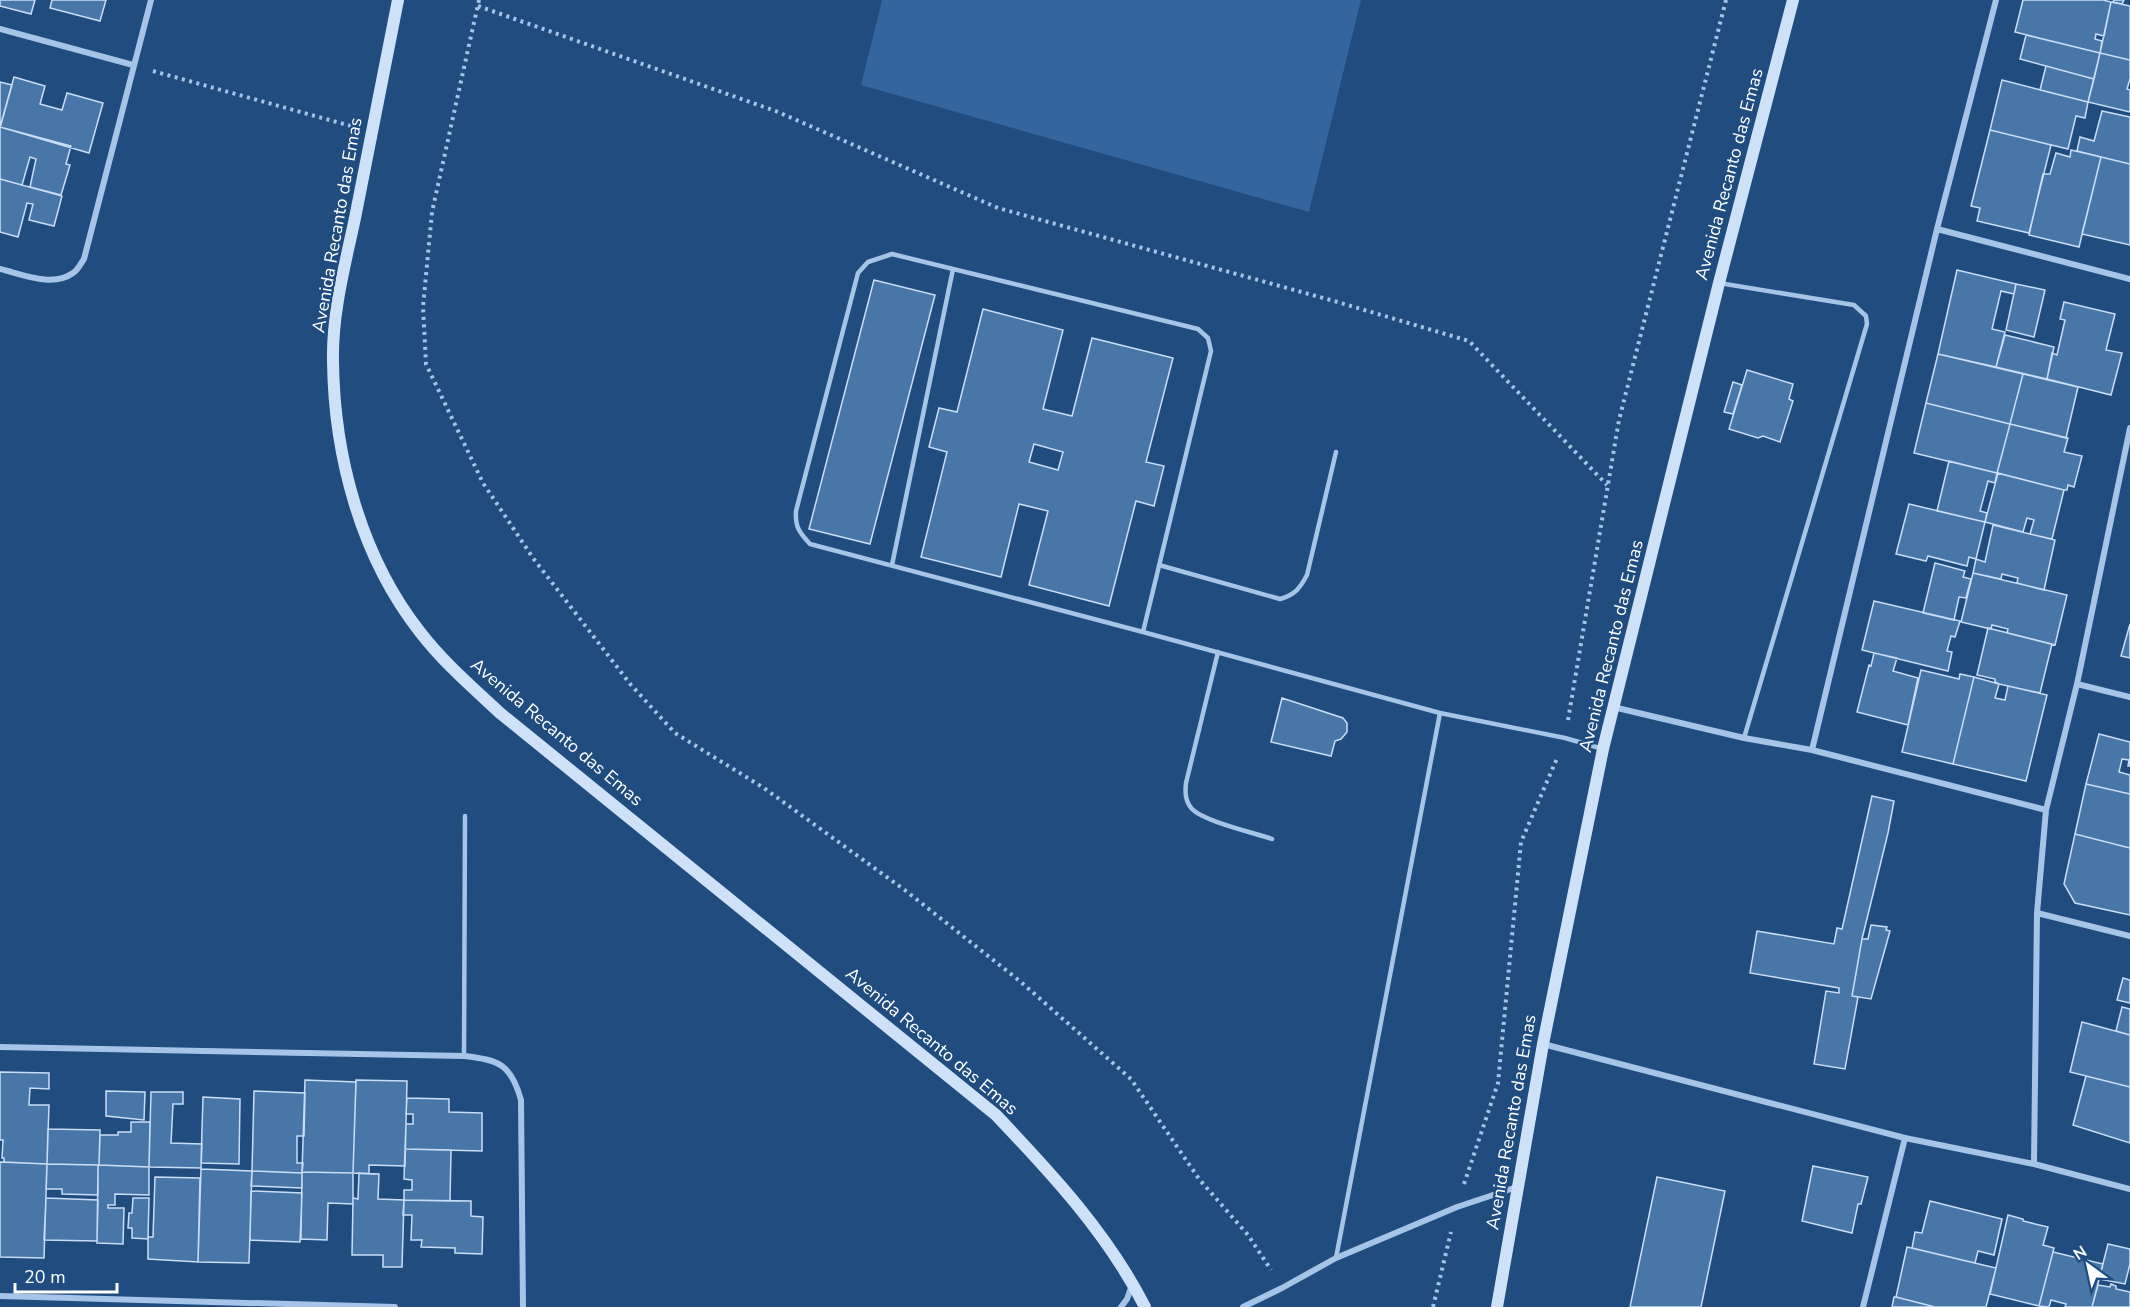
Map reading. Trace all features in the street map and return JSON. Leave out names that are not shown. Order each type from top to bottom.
[{"type":"main road","name":"Avenida Recanto das Emas","points":[[398,0],[337,307],[333,360],[337,421],[349,485],[366,537],[394,593],[420,632],[456,672],[500,713],[996,1115],[1090,1220],[1131,1279],[1145,1307]]},
{"type":"main road","name":"Avenida Recanto das Emas","points":[[1497,1307],[1543,1044],[1603,749],[1792,0]]},
{"type":"street","points":[[0,269],[45,280],[61,280],[74,272],[84,259],[151,0]]},
{"type":"street","points":[[1812,750],[1996,0]]},
{"type":"street","points":[[0,29],[133,65]]},
{"type":"street","points":[[1938,229],[2130,279]]},
{"type":"street","points":[[2034,1164],[2037,913],[2046,810],[2077,684],[2127,452],[2130,428]]},
{"type":"street","points":[[2077,684],[2130,697]]},
{"type":"street","points":[[1613,707],[1744,738],[1812,750],[2046,810]]},
{"type":"street","points":[[2037,913],[2130,936]]},
{"type":"street","points":[[1543,1044],[1905,1138],[2034,1164],[2130,1189]]},
{"type":"street","points":[[0,1047],[464,1056],[492,1059],[507,1070],[517,1085],[521,1100],[523,1307]]},
{"type":"street","points":[[1863,1307],[1905,1138]]},
{"type":"street","points":[[1243,1307],[1336,1258],[1457,1207],[1518,1187]]},
{"type":"street","points":[[1121,1307],[1132,1287],[1131,1279]]},
{"type":"street","points":[[0,1296],[165,1304],[395,1307]]},
{"type":"lane","points":[[1143,632],[1211,351],[1208,338],[1198,329],[892,254],[868,262],[858,273],[796,511],[795,523],[798,532],[810,544],[1440,713],[1565,738],[1603,749]]},
{"type":"lane","points":[[892,565],[953,269]]},
{"type":"lane","points":[[1719,283],[1854,305],[1866,316],[1867,324],[1744,738]]},
{"type":"lane","points":[[1159,565],[1280,598],[1291,596],[1300,588],[1307,575],[1336,452]]},
{"type":"lane","points":[[1218,652],[1186,783],[1185,796],[1192,810],[1204,817],[1272,839]]},
{"type":"lane","points":[[1336,1258],[1440,713]]},
{"type":"lane","points":[[464,1056],[465,816]]},
{"type":"path","points":[[479,0],[432,212],[423,307],[426,364],[483,483],[547,576],[631,686],[675,733],[764,788],[906,891],[1021,982],[1131,1079],[1199,1179],[1248,1235],[1282,1288]]},
{"type":"path","points":[[1433,1307],[1457,1207],[1498,1083],[1521,842],[1565,738],[1619,420],[1726,0]]},
{"type":"path","points":[[478,6],[778,112],[998,208],[1334,301],[1469,341],[1608,485]]},
{"type":"path","points":[[133,65],[372,132]]},
{"type":"shaded area","points":[[882,0],[1361,0],[1309,212],[861,85]]},
{"type":"building","points":[[0,0],[35,0],[31,14],[0,6]]},
{"type":"building","points":[[52,0],[106,0],[100,21],[50,8]]},
{"type":"building","points":[[2023,0],[2103,0],[2111,2],[2104,36],[2096,34],[2095,39],[2102,41],[2100,53],[2015,32]]},
{"type":"building","points":[[2124,0],[2122,4],[2113,2]]},
{"type":"building","points":[[2111,2],[2130,6],[2130,60],[2100,53]]},
{"type":"building","points":[[2026,35],[2100,53],[2094,79],[2020,59]]},
{"type":"building","points":[[2100,53],[2130,60],[2130,79],[2127,89],[2130,90],[2130,112],[2088,102]]},
{"type":"building","points":[[2046,66],[2094,79],[2088,102],[2040,90]]},
{"type":"building","points":[[14,77],[45,86],[40,104],[62,110],[67,93],[103,103],[89,153],[0,127]]},
{"type":"building","points":[[2002,80],[2088,102],[2085,118],[2076,116],[2068,149],[1990,130]]},
{"type":"building","points":[[0,82],[12,85],[0,128]]},
{"type":"building","points":[[2102,111],[2130,117],[2130,164],[2077,151],[2080,137],[2094,141]]},
{"type":"building","points":[[0,127],[71,146],[66,164],[70,165],[61,195],[30,187],[36,159],[30,157],[22,185],[0,179]]},
{"type":"building","points":[[1990,130],[2051,145],[2029,233],[1977,221],[1980,208],[1971,206]]},
{"type":"building","points":[[2071,150],[2101,157],[2079,247],[2029,235],[2043,174],[2050,174],[2056,153],[2070,157]]},
{"type":"building","points":[[2101,157],[2130,164],[2130,245],[2082,234]]},
{"type":"building","points":[[0,179],[62,196],[54,226],[29,220],[33,204],[27,203],[18,237],[0,232]]},
{"type":"building","points":[[1957,270],[2016,284],[2014,294],[2001,291],[1992,329],[2005,332],[1996,367],[1938,354]]},
{"type":"building","points":[[874,280],[935,295],[870,544],[809,529]]},
{"type":"building","points":[[2016,284],[2045,290],[2034,337],[2006,330]]},
{"type":"building","points":[[2064,302],[2115,314],[2106,350],[2122,353],[2111,395],[2047,379],[2052,353],[2057,355],[2065,320],[2060,319]]},
{"type":"building","points":[[983,309],[1063,330],[1043,409],[1072,416],[1092,338],[1173,358],[1146,462],[1164,466],[1154,506],[1136,501],[1109,606],[1029,585],[1048,511],[1019,504],[1001,577],[921,557],[947,452],[929,447],[939,408],[957,412]],"holes":[[[1034,444],[1063,452],[1058,470],[1029,462]]]},
{"type":"building","points":[[2005,335],[2054,347],[2047,379],[1996,367]]},
{"type":"building","points":[[1938,354],[2023,374],[2010,424],[1926,403]]},
{"type":"building","points":[[1747,370],[1793,384],[1789,399],[1793,401],[1780,442],[1729,429]]},
{"type":"building","points":[[2023,374],[2078,387],[2066,438],[2010,424]]},
{"type":"building","points":[[1733,382],[1742,385],[1733,414],[1724,412]]},
{"type":"building","points":[[1926,403],[2010,424],[1997,473],[1914,453]]},
{"type":"building","points":[[2010,424],[2068,438],[2064,452],[2082,456],[2074,487],[2068,485],[2067,490],[2064,490],[1997,473]]},
{"type":"building","points":[[1949,461],[1997,473],[1995,483],[1988,481],[1980,511],[1987,513],[1985,522],[1937,511]]},
{"type":"building","points":[[1998,473],[2064,490],[2052,539],[2030,534],[2034,520],[2027,518],[2023,532],[1985,522]]},
{"type":"building","points":[[1909,504],[1985,522],[1976,559],[1969,557],[1967,566],[1928,556],[1926,561],[1896,554]]},
{"type":"building","points":[[1993,525],[2055,540],[2044,590],[2017,583],[2018,578],[2002,574],[2001,579],[1973,573],[1976,559],[1985,562]]},
{"type":"building","points":[[1935,563],[1965,571],[1963,577],[1971,579],[1966,598],[1959,597],[1954,620],[1923,613]]},
{"type":"building","points":[[1973,573],[2067,595],[2055,645],[2007,633],[2008,629],[1992,625],[1991,629],[1961,622]]},
{"type":"building","points":[[1874,601],[1960,621],[1955,637],[1951,636],[1947,651],[1952,652],[1948,671],[1862,650]]},
{"type":"building","points":[[2130,624],[2130,658],[2121,656]]},
{"type":"building","points":[[1988,628],[2052,644],[2040,693],[1999,684],[1995,682],[1995,679],[1977,675]]},
{"type":"building","points":[[1874,653],[1897,658],[1893,671],[1918,678],[1908,725],[1857,712]]},
{"type":"building","points":[[1921,670],[1959,679],[1960,674],[1974,677],[1953,764],[1902,752]]},
{"type":"building","points":[[1974,677],[1999,684],[1995,698],[2005,700],[2008,686],[2047,695],[2026,781],[1953,764]]},
{"type":"building","points":[[1282,698],[1343,718],[1347,723],[1347,732],[1341,739],[1335,741],[1331,756],[1271,742]]},
{"type":"building","points":[[2099,734],[2130,742],[2130,766],[2128,766],[2129,760],[2122,759],[2119,772],[2130,775],[2130,794],[2086,784]]},
{"type":"building","points":[[2086,784],[2130,794],[2130,848],[2075,834]]},
{"type":"building","points":[[1872,796],[1894,801],[1862,939],[1852,996],[1858,997],[1845,1069],[1814,1064],[1826,991],[1839,993],[1839,988],[1750,973],[1757,931],[1834,944],[1837,928],[1842,929]]},
{"type":"building","points":[[2075,834],[2130,848],[2130,915],[2075,903],[2064,884]]},
{"type":"building","points":[[1871,925],[1887,927],[1886,930],[1890,931],[1871,999],[1852,996],[1862,939],[1868,939]]},
{"type":"building","points":[[2123,978],[2130,980],[2130,1003],[2117,1000]]},
{"type":"building","points":[[2122,1007],[2130,1009],[2130,1035],[2116,1031]]},
{"type":"building","points":[[2082,1022],[2130,1035],[2130,1087],[2070,1072]]},
{"type":"building","points":[[0,1072],[49,1073],[49,1089],[30,1088],[29,1105],[49,1105],[47,1164],[4,1162],[2,1158],[3,1140],[0,1140]]},
{"type":"building","points":[[2086,1076],[2130,1087],[2130,1143],[2073,1125]]},
{"type":"building","points":[[305,1080],[356,1082],[353,1173],[302,1172]]},
{"type":"building","points":[[356,1080],[407,1081],[405,1166],[369,1165],[369,1174],[353,1173]]},
{"type":"building","points":[[106,1091],[145,1092],[144,1120],[106,1116]]},
{"type":"building","points":[[254,1091],[305,1093],[304,1136],[297,1136],[297,1163],[303,1163],[302,1173],[252,1171]]},
{"type":"building","points":[[151,1092],[183,1092],[183,1104],[173,1104],[171,1143],[202,1144],[201,1168],[149,1167]]},
{"type":"building","points":[[203,1097],[240,1099],[239,1164],[201,1163]]},
{"type":"building","points":[[407,1098],[449,1099],[449,1112],[482,1113],[482,1151],[405,1149],[406,1124],[413,1124],[413,1114],[406,1114]]},
{"type":"building","points":[[131,1122],[150,1122],[149,1167],[99,1165],[100,1135],[131,1132]]},
{"type":"building","points":[[48,1129],[100,1130],[99,1165],[47,1164]]},
{"type":"building","points":[[405,1149],[451,1150],[450,1201],[404,1200],[404,1190],[412,1190],[412,1180],[404,1179]]},
{"type":"building","points":[[0,1162],[47,1164],[44,1258],[0,1257]]},
{"type":"building","points":[[47,1164],[98,1165],[98,1195],[62,1194],[62,1189],[46,1189]]},
{"type":"building","points":[[98,1165],[149,1167],[149,1195],[115,1194],[115,1205],[108,1205],[108,1208],[124,1208],[123,1244],[97,1243]]},
{"type":"building","points":[[1813,1166],[1868,1177],[1861,1204],[1858,1204],[1852,1233],[1802,1221]]},
{"type":"building","points":[[201,1169],[252,1171],[249,1263],[198,1262]]},
{"type":"building","points":[[252,1171],[302,1173],[302,1188],[251,1186]]},
{"type":"building","points":[[302,1172],[353,1173],[353,1204],[328,1203],[327,1240],[301,1239]]},
{"type":"building","points":[[359,1173],[379,1174],[378,1199],[404,1200],[402,1267],[383,1267],[383,1255],[352,1255],[353,1198],[358,1199]]},
{"type":"building","points":[[155,1177],[200,1178],[198,1262],[148,1259],[148,1237],[153,1237]]},
{"type":"building","points":[[1657,1177],[1725,1191],[1701,1307],[1630,1307]]},
{"type":"building","points":[[251,1191],[302,1193],[300,1242],[250,1240]]},
{"type":"building","points":[[46,1198],[98,1200],[97,1241],[44,1240]]},
{"type":"building","points":[[133,1198],[149,1198],[148,1239],[132,1238],[132,1228],[128,1228]]},
{"type":"building","points":[[404,1200],[471,1201],[471,1216],[483,1217],[482,1254],[455,1253],[455,1248],[421,1247],[422,1240],[411,1240],[412,1215],[403,1215]]},
{"type":"building","points":[[1930,1201],[2002,1219],[1994,1255],[1978,1251],[1975,1263],[1912,1248],[1915,1232],[1922,1233]]},
{"type":"building","points":[[2008,1215],[2048,1227],[2043,1245],[2054,1248],[2039,1306],[1990,1294]]},
{"type":"building","points":[[2108,1244],[2130,1249],[2130,1264],[2125,1284],[2099,1279]]},
{"type":"building","points":[[1907,1247],[1996,1268],[1986,1307],[1935,1307],[1896,1297]]},
{"type":"building","points":[[2053,1252],[2103,1264],[2092,1307],[2065,1307],[2066,1304],[2051,1300],[2049,1307],[2039,1306]]},
{"type":"building","points":[[2111,1284],[2116,1286],[2116,1289],[2130,1292],[2130,1307],[2092,1307],[2098,1285],[2110,1287]]},
{"type":"building","points":[[1894,1297],[1896,1297],[1935,1307],[1892,1307]]}]
